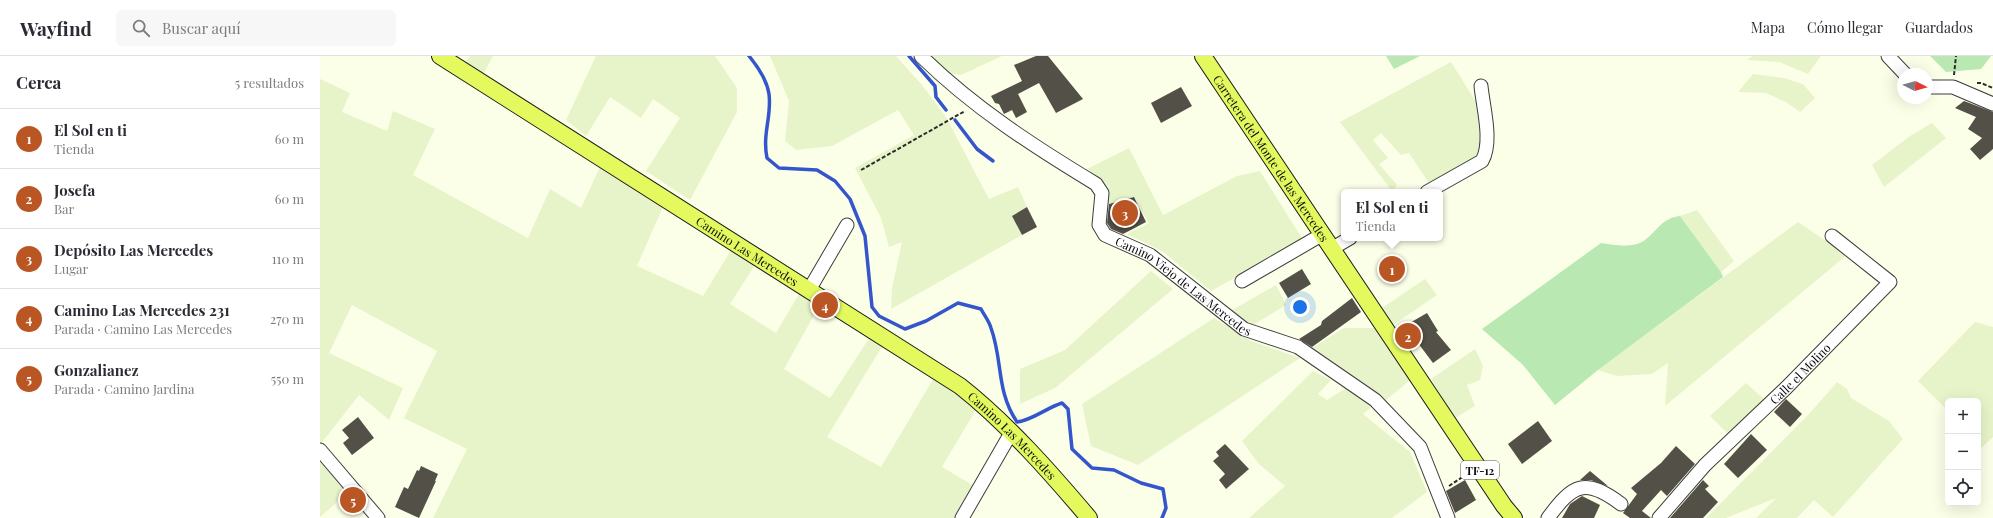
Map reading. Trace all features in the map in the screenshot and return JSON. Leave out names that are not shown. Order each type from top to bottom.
[{"type":"main road","name":"Camino Las Mercedes","points":[[440,56],[960,386],[978,399],[1089,518]]},
{"type":"main road","name":"Carretera del Monte de las Mercedes","points":[[1203,56],[1333,248],[1504,506],[1514,518]]},
{"type":"street","name":"Camino Viejo de Las Mercedes","points":[[921,56],[976,104],[1030,144],[1096,184],[1102,193],[1099,225],[1105,235],[1150,254],[1244,329],[1298,347],[1375,400],[1420,447],[1448,518]]},
{"type":"street","points":[[1888,56],[1899,68]]},
{"type":"street","points":[[1433,189],[1482,161],[1486,154],[1488,145],[1481,86]]},
{"type":"street","points":[[1933,87],[1953,87],[1993,104]]},
{"type":"street","points":[[809,290],[848,224]]},
{"type":"street","points":[[1242,281],[1323,234]]},
{"type":"street","name":"Calle el Molino","points":[[1659,518],[1705,464],[1786,388],[1890,282],[1832,236]]},
{"type":"street","points":[[1333,248],[1345,241]]},
{"type":"street","points":[[962,518],[1011,433]]},
{"type":"street","points":[[320,450],[378,518]]},
{"type":"street","points":[[1548,518],[1560,502],[1572,490],[1587,487],[1604,492],[1621,504]]},
{"type":"path","points":[[1953,87],[1956,56]]},
{"type":"path","points":[[861,170],[976,104]]},
{"type":"path","points":[[1438,492],[1464,476]]},
{"type":"green space","points":[[470,56],[493,56],[484,73],[464,65]]},
{"type":"green space","points":[[596,56],[715,56],[737,88],[737,112],[690,200],[646,171],[680,118],[653,99],[641,118],[610,97],[586,136],[566,120]]},
{"type":"green space","points":[[770,56],[896,56],[922,85],[946,117],[989,199],[1018,187],[1027,207],[1012,216],[1022,235],[891,309],[892,288],[902,242],[889,247],[881,218],[855,168],[914,135],[898,110],[832,146],[796,150],[785,141],[789,101]]},
{"type":"green space","points":[[929,56],[1002,56],[961,75],[948,73]]},
{"type":"green space","points":[[1386,56],[1420,56],[1394,69]]},
{"type":"green space","points":[[1752,56],[1821,56],[1808,74],[1779,62],[1747,60]]},
{"type":"green space","points":[[1930,56],[1991,56],[1981,69],[1946,72]]},
{"type":"green space","points":[[1451,62],[1476,102],[1482,153],[1474,160],[1431,186],[1409,153],[1401,155],[1381,133],[1373,140],[1388,158],[1379,164],[1397,185],[1394,189],[1390,189],[1340,122]]},
{"type":"green space","points":[[1753,74],[1784,78],[1803,84],[1815,98],[1800,112],[1786,102],[1766,93],[1738,92]]},
{"type":"green space","points":[[320,79],[350,93],[342,112],[387,131],[393,111],[435,129],[413,175],[528,238],[550,189],[581,208],[600,167],[663,207],[637,266],[703,296],[731,250],[755,265],[730,304],[776,333],[799,294],[818,308],[784,369],[830,398],[870,337],[883,345],[827,437],[881,467],[935,376],[977,408],[942,467],[976,487],[958,518],[433,518],[467,449],[404,418],[437,351],[352,305],[329,353],[403,388],[389,420],[359,395],[320,445]]},
{"type":"green space","points":[[1932,123],[1946,138],[1884,187],[1872,165],[1910,136]]},
{"type":"green space","points":[[1129,148],[1163,215],[1237,176],[1260,171],[1303,240],[1211,291],[1162,251],[1127,234],[1149,223],[1134,197],[1107,204],[1109,187],[1098,177],[1085,170]]},
{"type":"green space","points":[[1697,210],[1734,261],[1721,272],[1680,216]]},
{"type":"green space","points":[[1680,216],[1721,272],[1723,277],[1598,370],[1555,405],[1523,365],[1482,329],[1601,243],[1623,246],[1635,245],[1645,240],[1664,222]]},
{"type":"green space","points":[[1798,222],[1847,255],[1665,406],[1668,363],[1652,374],[1617,376],[1598,370]]},
{"type":"green space","points":[[1151,271],[1173,289],[1055,388],[1020,404],[1020,369],[1065,350]]},
{"type":"green space","points":[[1425,279],[1437,295],[1393,325],[1382,308]]},
{"type":"green space","points":[[1276,285],[1286,305],[1253,325],[1227,313]]},
{"type":"green space","points":[[1214,318],[1251,341],[1300,358],[1138,465],[1091,446],[1082,404]]},
{"type":"green space","points":[[1975,322],[1993,327],[1993,437],[1981,448],[1981,398],[1945,398],[1945,408],[1918,381]]},
{"type":"green space","points":[[1344,328],[1375,328],[1410,380],[1385,401],[1312,348]]},
{"type":"green space","points":[[1475,349],[1483,366],[1480,380],[1467,385],[1475,406],[1455,418],[1431,379]]},
{"type":"green space","points":[[1313,371],[1331,380],[1318,394],[1327,400],[1346,388],[1373,406],[1363,414],[1410,452],[1427,492],[1392,518],[1249,518],[1285,486],[1258,463],[1242,441]]},
{"type":"green space","points":[[1837,382],[1847,389],[1851,398],[1889,421],[1903,439],[1833,517],[1814,500],[1797,518],[1756,518],[1776,498],[1726,518],[1706,518],[1809,414]]},
{"type":"green space","points":[[1746,383],[1766,401],[1730,436],[1710,416]]},
{"type":"green space","points":[[320,462],[347,493],[320,517]]},
{"type":"building","points":[[1036,56],[1048,56],[1083,99],[1056,113],[1039,83],[1018,94],[1027,112],[1016,118],[1012,110],[1004,114],[999,104],[995,103],[991,96],[1022,81],[1014,65]]},
{"type":"building","points":[[1181,87],[1192,106],[1161,123],[1151,103]]},
{"type":"building","points":[[1964,101],[1993,112],[1993,149],[1980,160],[1970,149],[1982,138],[1968,129],[1976,117],[1955,108]]},
{"type":"building","points":[[1134,197],[1146,222],[1123,234],[1111,229],[1107,223],[1109,204]]},
{"type":"building","points":[[1027,207],[1037,227],[1022,235],[1012,216]]},
{"type":"building","points":[[1302,269],[1311,284],[1288,298],[1279,283]]},
{"type":"building","points":[[1352,298],[1361,312],[1312,347],[1299,339],[1321,325],[1322,321]]},
{"type":"building","points":[[1427,313],[1438,331],[1436,332],[1451,350],[1433,363],[1418,343],[1412,347],[1401,328]]},
{"type":"building","points":[[1786,399],[1802,414],[1790,427],[1774,412]]},
{"type":"building","points":[[358,417],[374,438],[352,455],[343,443],[349,438],[342,430]]},
{"type":"building","points":[[1538,421],[1552,441],[1522,464],[1508,444]]},
{"type":"building","points":[[1751,434],[1767,450],[1738,478],[1724,464]]},
{"type":"building","points":[[1225,444],[1249,469],[1226,489],[1219,480],[1225,474],[1213,461],[1219,456],[1216,452]]},
{"type":"building","points":[[1676,446],[1695,464],[1667,496],[1661,490],[1642,511],[1651,518],[1630,518],[1623,513],[1637,494],[1631,488],[1661,463]]},
{"type":"building","points":[[421,466],[438,474],[419,518],[395,507],[404,487],[408,489],[417,470],[419,471]]},
{"type":"building","points":[[1590,471],[1608,486],[1591,480],[1580,480]]},
{"type":"building","points":[[1465,480],[1476,500],[1455,513],[1446,491]]},
{"type":"building","points":[[1703,480],[1709,486],[1705,489],[1718,502],[1703,518],[1670,518]]},
{"type":"building","points":[[1582,496],[1600,505],[1594,518],[1562,518],[1570,504]]},
{"type":"waterway","points":[[749,56],[762,74],[769,94],[770,102],[766,133],[767,158],[779,168],[817,170],[835,181],[850,199],[865,236],[872,307],[879,316],[905,329],[926,321],[958,303],[981,309],[988,320],[995,340],[1006,399],[1017,422],[1029,419],[1062,403],[1068,409],[1072,449],[1092,468],[1114,470],[1141,483],[1163,489],[1166,508],[1162,518]]},
{"type":"waterway","points":[[909,56],[935,86],[936,97],[946,110]]},
{"type":"waterway","points":[[955,120],[977,149],[993,161]]},
{"type":"place","name":"Depósito Las Mercedes","points":[[1125,213]]},
{"type":"place","name":"El Sol en ti","points":[[1392,269]]},
{"type":"place","name":"Camino Las Mercedes 231","points":[[825,305]]},
{"type":"place","name":"Josefa","points":[[1408,336]]},
{"type":"place","name":"Gonzalianez","points":[[353,500]]}]
